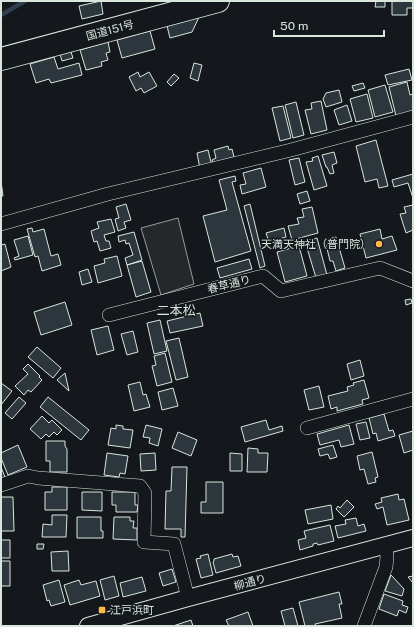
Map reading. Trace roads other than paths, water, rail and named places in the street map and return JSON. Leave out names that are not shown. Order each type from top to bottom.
[{"type":"highway","name":"国道151号","points":[[1,59],[218,1]]},
{"type":"street","points":[[1,224],[108,194],[291,150],[413,117]]},
{"type":"street","name":"春草通り","points":[[109,315],[263,276],[281,291],[380,268],[413,281]]},
{"type":"street","points":[[307,428],[413,399]]},
{"type":"street","points":[[1,485],[28,476],[140,486],[145,493],[144,542],[174,544],[188,598]]},
{"type":"street","name":"柳通り","points":[[88,626],[413,538]]},
{"type":"street","points":[[364,626],[386,566],[386,546]]},
{"type":"waterway","points":[[1,15],[25,1]]},
{"type":"place","name":"天満天神社（普門院）","points":[[379,244]]},
{"type":"place","name":"江戸浜町","points":[[102,610]]},
{"type":"district","name":"二本松","points":[[176,310]]}]
